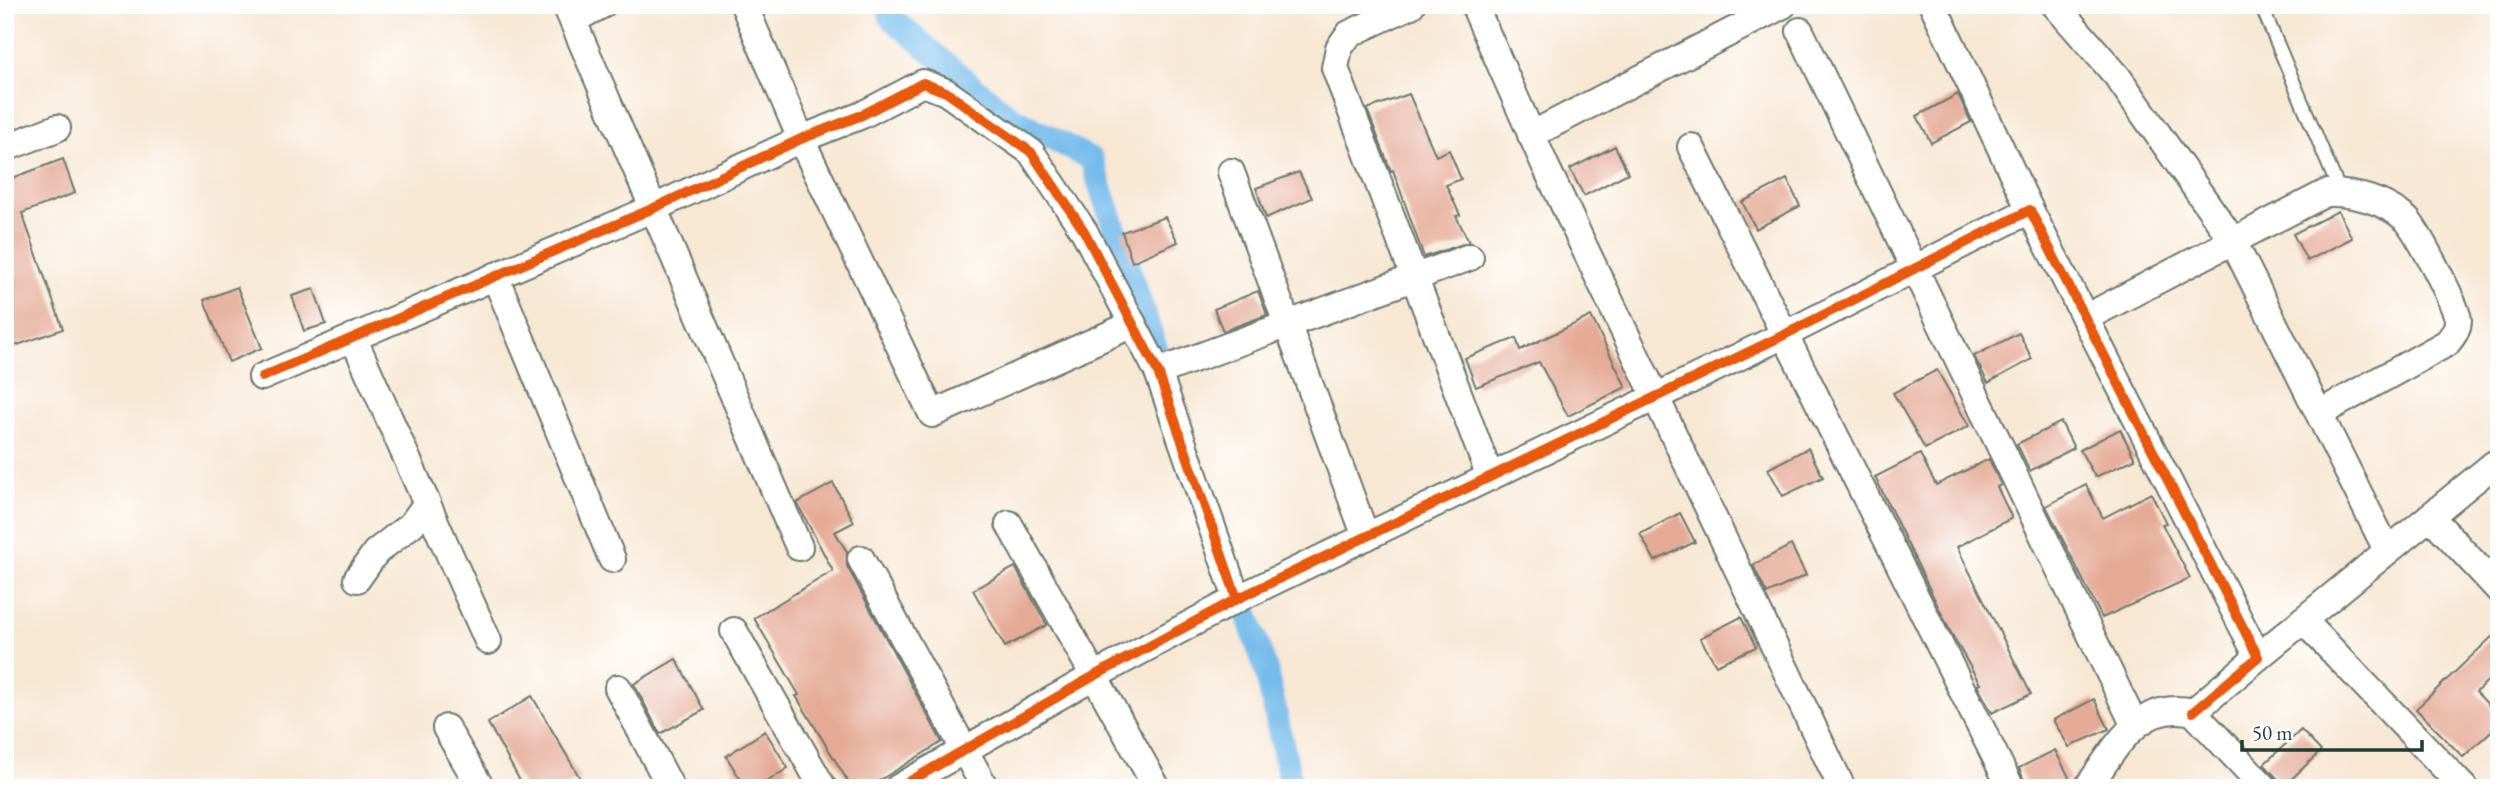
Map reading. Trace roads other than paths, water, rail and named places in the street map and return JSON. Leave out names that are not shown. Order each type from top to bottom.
[{"type":"street","points":[[601,5],[569,13],[799,547]]},
{"type":"street","points":[[744,5],[801,139],[932,414],[1133,324]]},
{"type":"street","points":[[1411,5],[1349,34],[1339,48],[1335,68],[1490,477]]},
{"type":"street","points":[[1475,5],[1531,135],[1842,788]]},
{"type":"street","points":[[1531,135],[1783,5]]},
{"type":"street","points":[[1933,5],[2030,209],[2258,657]]},
{"type":"street","points":[[2055,5],[2117,76],[2233,241],[2387,550]]},
{"type":"street","points":[[1800,31],[2134,724]]},
{"type":"street","points":[[262,377],[654,208],[801,139],[862,115],[923,83],[946,92],[1031,152],[1084,231],[1158,372],[1237,599]]},
{"type":"street","points":[[5,148],[57,128]]},
{"type":"street","points":[[1690,147],[2011,788]]},
{"type":"street","points":[[1231,172],[1366,537]]},
{"type":"street","points":[[2085,318],[2326,194],[2340,192],[2360,195],[2398,213],[2416,230],[2458,315],[2458,324],[2454,335],[2446,344],[2320,412]]},
{"type":"street","points":[[898,788],[1094,676],[1237,599],[1784,335],[2030,209]]},
{"type":"street","points":[[1158,372],[1470,257]]},
{"type":"street","points":[[495,276],[612,559]]},
{"type":"street","points":[[354,337],[488,641]]},
{"type":"street","points":[[2193,712],[2494,464]]},
{"type":"street","points":[[357,579],[376,552],[412,524],[427,503]]},
{"type":"street","points":[[2430,516],[2499,590]]},
{"type":"street","points":[[1009,524],[1157,788]]},
{"type":"street","points":[[861,559],[985,788]]},
{"type":"street","points":[[2303,620],[2464,788]]},
{"type":"street","points":[[734,631],[823,788]]},
{"type":"street","points":[[618,688],[671,788]]},
{"type":"street","points":[[2087,788],[2134,724],[2158,711],[2168,709],[2193,712],[2265,788]]},
{"type":"street","points":[[446,728],[481,788]]},
{"type":"lane","points":[[2261,5],[2340,192]]},
{"type":"waterway","points":[[889,5],[891,18],[1006,114],[1091,159],[1157,352]]},
{"type":"waterway","points":[[1244,605],[1266,670],[1292,788]]}]
